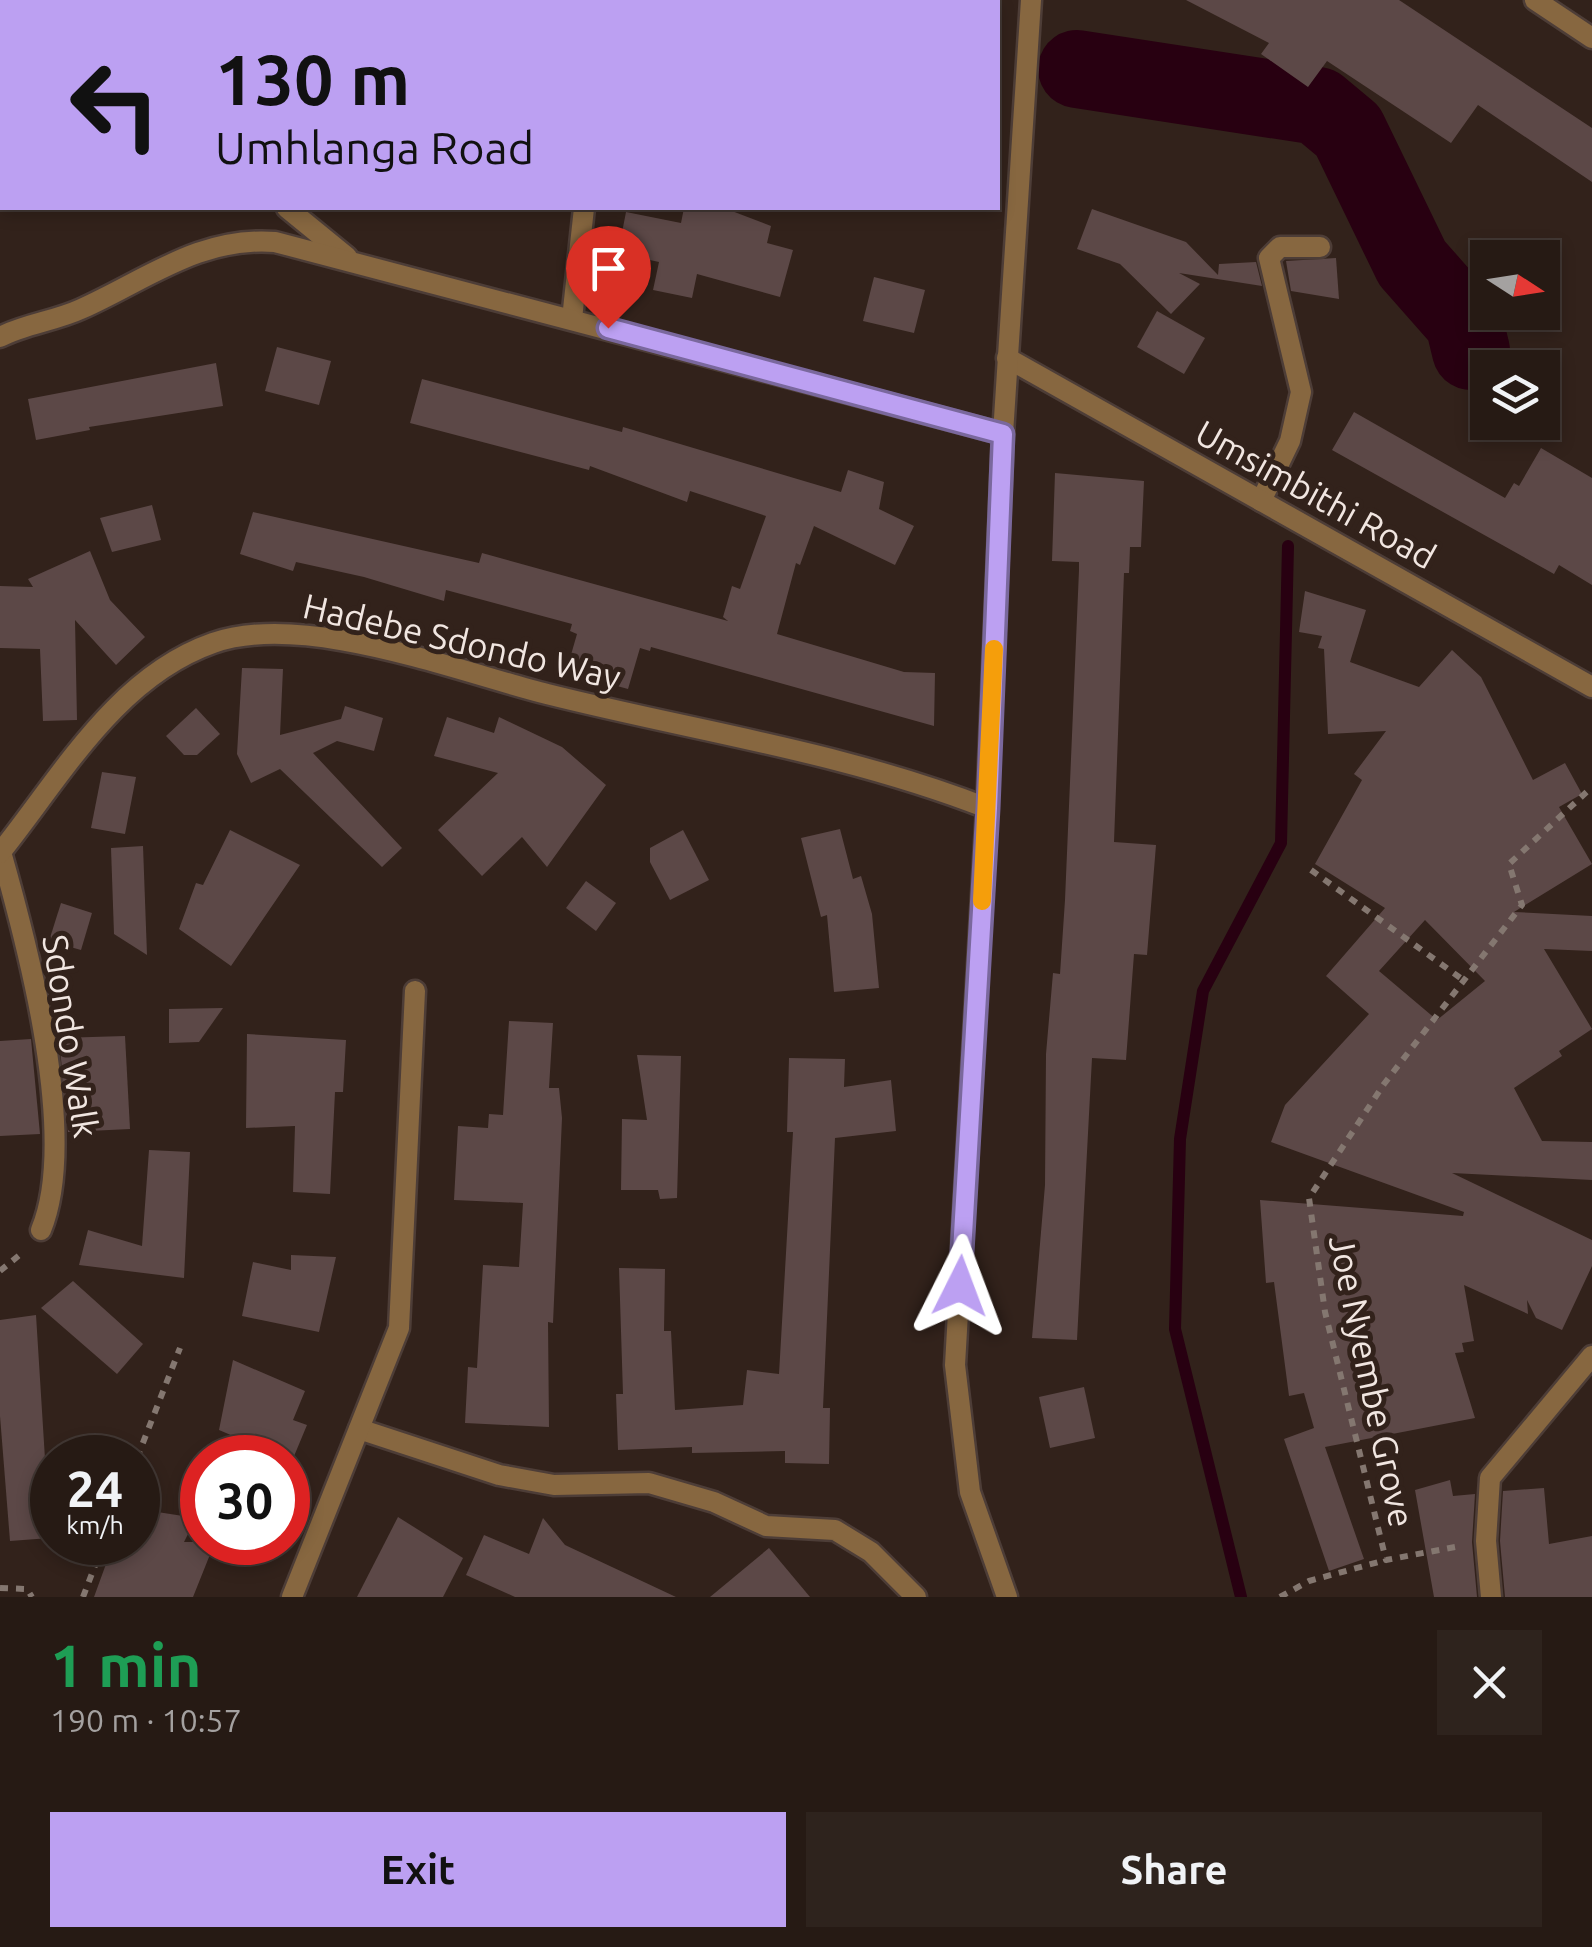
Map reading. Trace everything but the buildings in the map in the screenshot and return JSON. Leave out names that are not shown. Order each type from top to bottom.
[{"type":"street","points":[[1007,1597],[970,1492],[955,1366],[988,808],[1007,358],[1031,0]]},
{"type":"street","points":[[1535,0],[1592,38]]},
{"type":"street","points":[[289,210],[350,260]]},
{"type":"street","points":[[572,319],[584,210]]},
{"type":"street","points":[[0,337],[80,310],[155,268],[213,247],[247,240],[275,242],[1003,434]]},
{"type":"street","points":[[1261,501],[1290,441],[1301,392],[1269,258],[1275,248],[1320,247]]},
{"type":"street","name":"Umsimbithi Road","points":[[1007,358],[1592,687]]},
{"type":"street","name":"Hadebe Sdondo Way","points":[[0,853],[110,712],[138,686],[215,642],[257,634],[285,634],[400,654],[548,694],[793,746],[880,768],[988,808]]},
{"type":"street","name":"Sdondo Walk","points":[[0,853],[31,960],[57,1154],[50,1208],[41,1230]]},
{"type":"street","points":[[292,1597],[399,1328],[404,1289],[416,992]]},
{"type":"street","points":[[1491,1597],[1486,1541],[1490,1478],[1592,1356]]},
{"type":"street","points":[[359,1429],[499,1475],[554,1485],[649,1483],[714,1502],[766,1526],[835,1530],[871,1552],[916,1597]]},
{"type":"path","name":"Joe Nyembe Grove","points":[[1486,1541],[1386,1560],[1326,1312],[1309,1198],[1384,1084],[1466,982],[1522,904],[1508,864],[1592,787]]},
{"type":"path","points":[[1311,870],[1466,982]]},
{"type":"path","points":[[146,1435],[180,1348]]},
{"type":"path","points":[[1280,1597],[1308,1581],[1386,1560]]},
{"type":"path","points":[[82,1597],[95,1565]]},
{"type":"path","points":[[0,1588],[27,1589],[32,1597]]},
{"type":"waterway","points":[[1077,69],[1318,106],[1348,131],[1412,263],[1464,322],[1471,350]]},
{"type":"waterway","points":[[1241,1597],[1175,1329],[1180,1139],[1203,991],[1281,843],[1288,546]]},
{"type":"slow traffic","points":[[982,901],[994,649]]},
{"type":"route","points":[[608,328],[1003,434],[988,808],[960,1286]]}]
